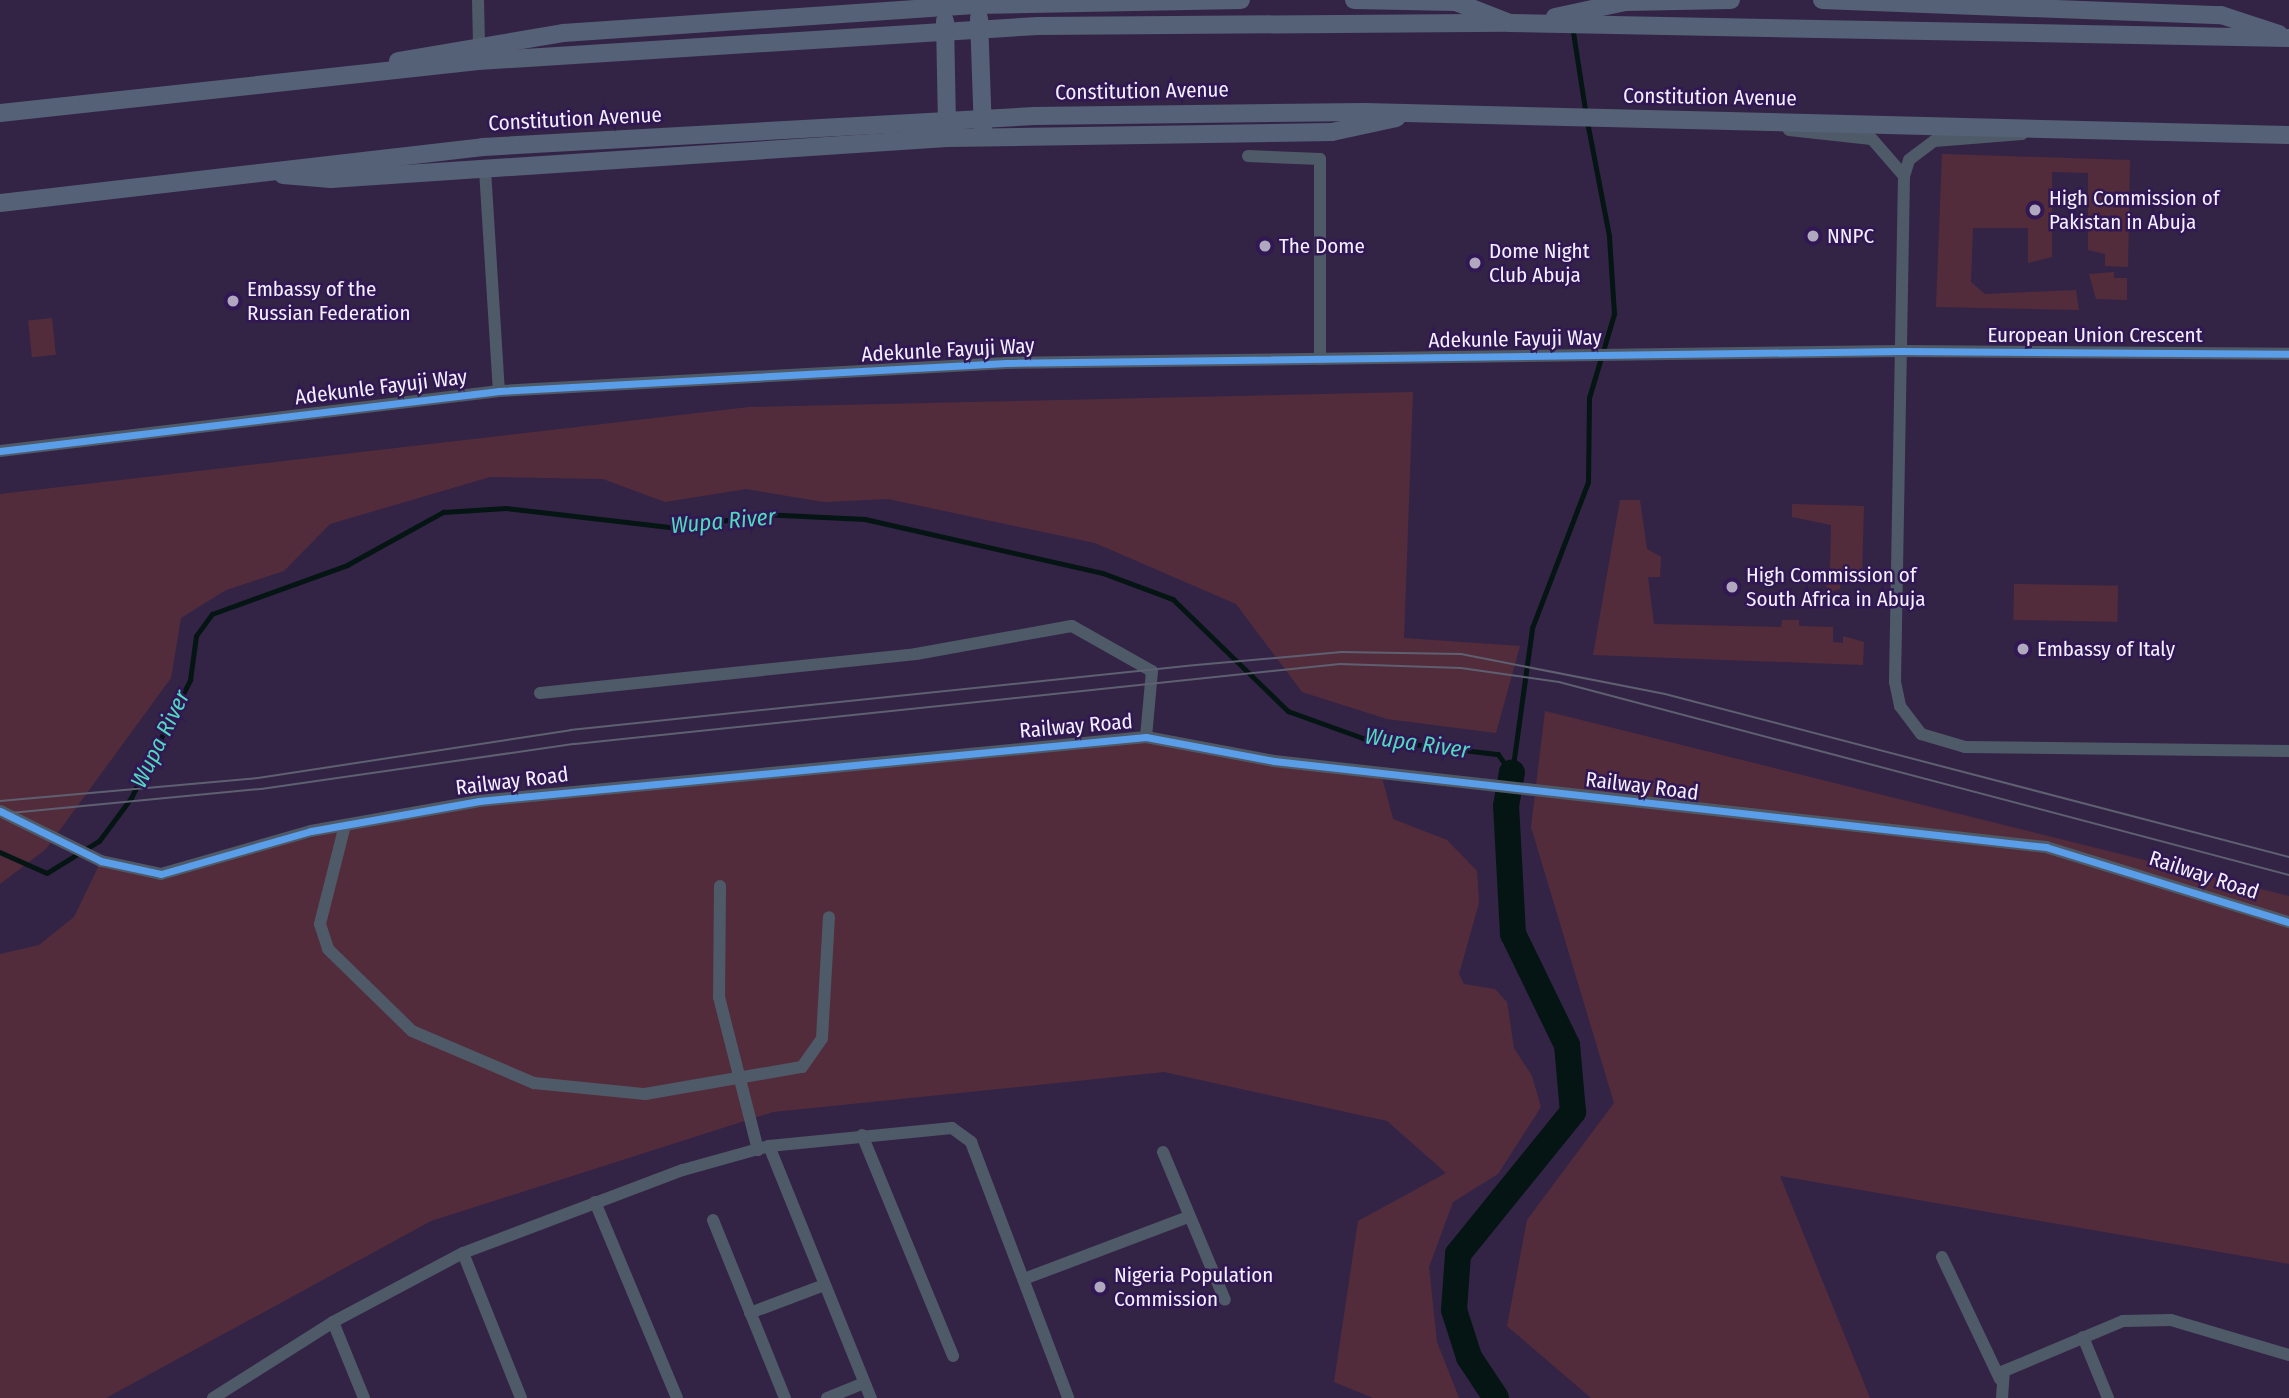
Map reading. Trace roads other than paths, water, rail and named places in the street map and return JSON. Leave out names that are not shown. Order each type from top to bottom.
[{"type":"main road","points":[[303,81],[479,43],[978,5],[1241,0]]},
{"type":"main road","points":[[1354,0],[1456,2],[1510,23]]},
{"type":"main road","points":[[1531,23],[1607,4],[1731,0]]},
{"type":"main road","points":[[1822,0],[2221,15],[2289,38]]},
{"type":"main road","points":[[978,5],[983,137]]},
{"type":"main road","points":[[944,7],[947,138]]},
{"type":"main road","points":[[0,113],[478,61],[895,32],[1038,26],[1531,23],[2289,38]]},
{"type":"main road","points":[[259,170],[331,179],[947,138],[1332,132],[1412,113]]},
{"type":"main road","name":"Constitution Avenue","points":[[0,203],[259,170],[483,147],[1034,116],[1412,113],[2289,135]]},
{"type":"street","points":[[478,0],[479,43]]},
{"type":"street","points":[[1754,121],[1872,139],[1904,176]]},
{"type":"street","points":[[2059,129],[1934,141],[1909,160],[1904,176],[1895,694],[1921,734],[1965,747],[2289,751]]},
{"type":"street","points":[[1248,156],[1320,159],[1320,359]]},
{"type":"street","points":[[485,170],[499,391]]},
{"type":"street","name":"Adekunle Fayuji Way","points":[[0,451],[499,391],[1006,363],[1901,351]]},
{"type":"street","name":"European Union Crescent","points":[[1901,351],[2289,354]]},
{"type":"street","name":"Railway Road","points":[[540,693],[916,654],[1072,626],[1152,671],[1156,681],[1146,737]]},
{"type":"street","name":"Railway Road","points":[[0,811],[48,838],[102,861],[143,874],[179,873],[345,825],[480,801],[754,770],[1146,737],[1274,761],[2046,847],[2289,922]]},
{"type":"street","points":[[345,825],[322,938],[412,1031],[504,1075],[570,1089],[645,1094],[739,1080],[802,1067],[818,1050],[829,917]]},
{"type":"street","points":[[720,886],[719,997],[739,1080],[763,1148],[871,1398]]},
{"type":"street","points":[[213,1398],[333,1322],[463,1253],[595,1202],[763,1148],[862,1135],[963,1132],[1024,1279],[1068,1398]]},
{"type":"street","points":[[862,1135],[953,1356]]},
{"type":"street","points":[[1163,1152],[1225,1300]]},
{"type":"street","points":[[595,1202],[677,1398]]},
{"type":"street","points":[[1024,1279],[1188,1217]]},
{"type":"street","points":[[713,1220],[785,1398]]},
{"type":"street","points":[[463,1253],[521,1398]]},
{"type":"street","points":[[1942,1257],[2000,1379],[2002,1398]]},
{"type":"street","points":[[750,1313],[824,1284]]},
{"type":"street","points":[[2000,1379],[2004,1371],[2123,1321],[2158,1319],[2289,1355]]},
{"type":"street","points":[[333,1322],[364,1398]]},
{"type":"street","points":[[2083,1338],[2108,1398]]},
{"type":"street","points":[[827,1398],[864,1383]]},
{"type":"waterway","points":[[1573,29],[1586,113]]},
{"type":"waterway","points":[[1512,773],[1532,628],[1588,482],[1589,398],[1614,314],[1609,236],[1587,122]]},
{"type":"waterway","name":"Wupa River","points":[[0,852],[47,873],[99,841],[131,798],[190,680],[196,636],[212,614],[347,565],[443,512],[506,508],[680,528],[762,514],[865,519],[1103,573],[1173,599],[1288,711],[1363,738],[1498,754],[1512,773]]},
{"type":"waterway","points":[[1496,1398],[1469,1357],[1454,1310],[1458,1254],[1573,1112],[1567,1045],[1513,934],[1506,806],[1512,773]]},
{"type":"tram line","points":[[0,801],[258,778],[570,730],[1196,665],[1341,652],[1461,654],[1665,694],[2289,857]]},
{"type":"tram line","points":[[0,814],[261,789],[575,744],[1340,664],[1461,668],[1559,682],[2289,875]]},
{"type":"place","name":"High Commission of Pakistan in Abuja","points":[[2035,210]]},
{"type":"place","name":"NNPC","points":[[1813,236]]},
{"type":"place","name":"The Dome","points":[[1265,246]]},
{"type":"place","name":"Dome Night Club Abuja","points":[[1475,263]]},
{"type":"place","name":"Embassy of the Russian Federation","points":[[233,301]]},
{"type":"place","name":"High Commission of South Africa in Abuja","points":[[1732,587]]},
{"type":"place","name":"Embassy of Italy","points":[[2023,649]]},
{"type":"place","name":"Nigeria Population Commission","points":[[1100,1287]]}]
